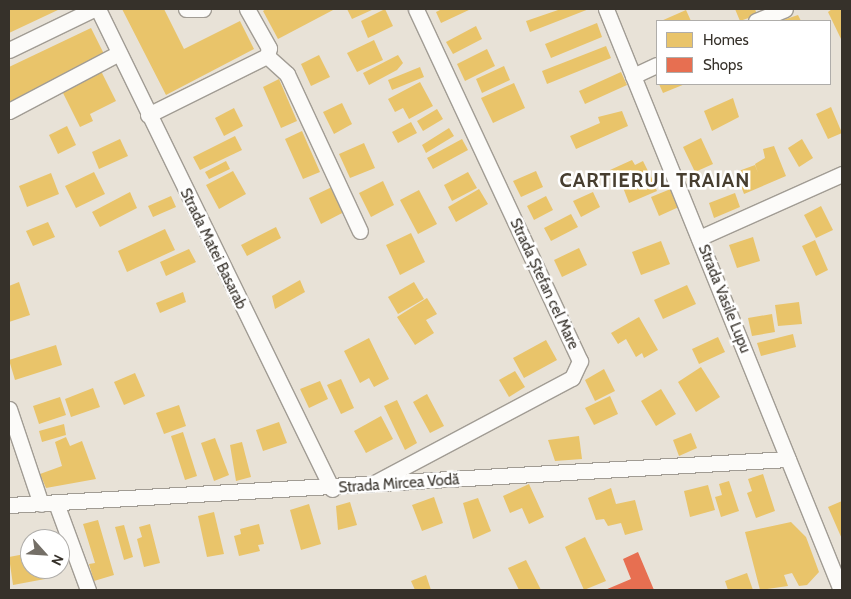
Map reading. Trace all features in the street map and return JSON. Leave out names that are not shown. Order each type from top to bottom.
[{"type":"street","points":[[9,50],[96,9]]},
{"type":"street","name":"Strada Matei Basarab","points":[[96,9],[332,489]]},
{"type":"street","points":[[186,9],[203,9]]},
{"type":"street","points":[[248,9],[268,48],[268,56],[287,74],[360,231]]},
{"type":"street","name":"Strada Ștefan cel Mare","points":[[370,486],[572,378],[580,361],[416,9]]},
{"type":"street","name":"Strada Vasile Lupu","points":[[606,9],[841,590]]},
{"type":"street","points":[[758,20],[785,9]]},
{"type":"street","points":[[9,111],[117,54]]},
{"type":"street","points":[[148,116],[268,56]]},
{"type":"street","points":[[633,76],[656,65]]},
{"type":"street","points":[[699,238],[842,174]]},
{"type":"street","points":[[9,410],[48,503],[88,590]]},
{"type":"street","name":"Strada Mircea Vodă","points":[[9,505],[332,489],[788,459]]},
{"type":"building: Homes","points":[[9,9],[60,9],[9,33]]},
{"type":"building: Homes","points":[[122,9],[164,9],[184,49],[240,21],[254,49],[166,95]]},
{"type":"building: Homes","points":[[266,9],[335,9],[278,39],[263,11]]},
{"type":"building: Homes","points":[[347,9],[374,9],[352,19]]},
{"type":"building: Homes","points":[[385,9],[393,26],[368,38],[361,21]]},
{"type":"building: Homes","points":[[442,9],[471,9],[441,23],[436,12]]},
{"type":"building: Homes","points":[[561,9],[589,9],[530,32],[526,21]]},
{"type":"building: Homes","points":[[735,9],[755,9],[757,15],[740,20]]},
{"type":"building: Homes","points":[[832,9],[842,9],[842,41],[828,12]]},
{"type":"building: Homes","points":[[686,10],[691,20],[663,20]]},
{"type":"building: Homes","points":[[798,15],[800,20],[783,20]]},
{"type":"building: Homes","points":[[597,23],[602,37],[551,58],[545,44]]},
{"type":"building: Homes","points":[[476,26],[482,39],[453,54],[446,42]]},
{"type":"building: Homes","points":[[91,28],[106,58],[9,104],[9,67]]},
{"type":"building: Homes","points":[[374,40],[383,60],[357,72],[347,53]]},
{"type":"building: Homes","points":[[606,46],[611,58],[547,84],[542,71]]},
{"type":"building: Homes","points":[[487,49],[495,66],[465,81],[457,64]]},
{"type":"building: Homes","points":[[319,55],[330,77],[311,86],[301,64]]},
{"type":"building: Homes","points":[[398,55],[403,63],[397,70],[369,85],[363,73]]},
{"type":"building: Homes","points":[[504,66],[510,80],[482,93],[476,79]]},
{"type":"building: Homes","points":[[420,67],[424,77],[392,90],[388,80]]},
{"type":"building: Homes","points":[[101,71],[116,101],[90,114],[93,121],[80,127],[62,91]]},
{"type":"building: Homes","points":[[621,72],[627,85],[585,104],[579,91]]},
{"type":"building: Homes","points":[[279,79],[297,121],[281,128],[263,87]]},
{"type":"building: Homes","points":[[420,82],[433,106],[409,119],[403,108],[395,112],[388,99]]},
{"type":"building: Homes","points":[[514,83],[525,108],[493,123],[481,98]]},
{"type":"building: Homes","points":[[659,85],[683,85],[663,93]]},
{"type":"building: Homes","points":[[733,98],[739,117],[712,131],[704,111]]},
{"type":"building: Homes","points":[[342,103],[352,124],[334,134],[323,112]]},
{"type":"building: Homes","points":[[831,107],[842,133],[828,139],[816,114]]},
{"type":"building: Homes","points":[[234,108],[243,126],[224,136],[215,118]]},
{"type":"building: Homes","points":[[437,109],[443,119],[423,131],[417,121]]},
{"type":"building: Homes","points":[[622,111],[628,126],[576,149],[570,136],[600,123],[598,117]]},
{"type":"building: Homes","points":[[411,122],[417,133],[398,143],[392,132]]},
{"type":"building: Homes","points":[[67,126],[76,145],[58,154],[49,135]]},
{"type":"building: Homes","points":[[449,128],[454,136],[426,153],[422,145]]},
{"type":"building: Homes","points":[[302,131],[320,172],[303,179],[285,139]]},
{"type":"building: Homes","points":[[235,136],[242,150],[200,170],[193,157]]},
{"type":"building: Homes","points":[[701,138],[713,164],[695,172],[683,147]]},
{"type":"building: Homes","points":[[120,139],[128,156],[99,169],[92,152]]},
{"type":"building: Homes","points":[[462,139],[468,150],[433,169],[427,158]]},
{"type":"building: Homes","points":[[802,139],[813,158],[799,167],[788,148]]},
{"type":"building: Homes","points":[[364,143],[375,168],[350,178],[339,154]]},
{"type":"building: Homes","points":[[774,146],[786,176],[744,194],[736,172],[755,165],[758,173],[755,164],[765,158],[763,149]]},
{"type":"building: Homes","points":[[632,160],[635,165],[643,161],[648,171],[616,185],[610,170]]},
{"type":"building: Homes","points":[[226,161],[230,169],[209,179],[205,172]]},
{"type":"building: Homes","points":[[233,171],[246,194],[219,209],[206,185]]},
{"type":"building: Homes","points":[[536,171],[543,187],[521,197],[513,181]]},
{"type":"building: Homes","points":[[94,172],[105,194],[76,208],[65,186]]},
{"type":"building: Homes","points":[[468,172],[477,188],[452,201],[444,185]]},
{"type":"building: Homes","points":[[51,173],[59,194],[27,207],[19,186]]},
{"type":"building: Homes","points":[[650,174],[657,191],[629,203],[622,185]]},
{"type":"building: Homes","points":[[383,181],[394,205],[371,217],[359,193]]},
{"type":"building: Homes","points":[[334,186],[346,211],[321,224],[309,198]]},
{"type":"building: Homes","points":[[673,188],[681,206],[659,216],[651,197]]},
{"type":"building: Homes","points":[[479,189],[488,204],[456,222],[448,207]]},
{"type":"building: Homes","points":[[419,190],[437,224],[418,234],[400,200]]},
{"type":"building: Homes","points":[[130,192],[137,208],[100,227],[92,212]]},
{"type":"building: Homes","points":[[593,192],[600,207],[581,217],[573,201]]},
{"type":"building: Homes","points":[[735,193],[740,207],[714,218],[709,203]]},
{"type":"building: Homes","points":[[171,196],[176,207],[153,217],[148,206]]},
{"type":"building: Homes","points":[[546,196],[553,210],[534,220],[527,206]]},
{"type":"building: Homes","points":[[821,206],[833,230],[816,238],[804,215]]},
{"type":"building: Homes","points":[[571,214],[578,227],[551,241],[544,228]]},
{"type":"building: Homes","points":[[48,222],[55,237],[33,246],[26,231]]},
{"type":"building: Homes","points":[[276,227],[281,238],[247,256],[241,245]]},
{"type":"building: Homes","points":[[165,229],[175,250],[127,272],[118,251]]},
{"type":"building: Homes","points":[[411,233],[425,262],[400,275],[386,245]]},
{"type":"building: Homes","points":[[753,237],[760,261],[737,268],[729,245]]},
{"type":"building: Homes","points":[[815,240],[828,270],[816,276],[802,246]]},
{"type":"building: Homes","points":[[661,241],[670,264],[641,275],[632,252]]},
{"type":"building: Homes","points":[[579,248],[587,265],[562,277],[554,260]]},
{"type":"building: Homes","points":[[189,249],[196,262],[166,276],[160,262]]},
{"type":"building: Homes","points":[[300,280],[305,292],[275,309],[272,296]]},
{"type":"building: Homes","points":[[19,282],[30,315],[9,322],[9,286]]},
{"type":"building: Homes","points":[[414,282],[424,299],[398,314],[388,297]]},
{"type":"building: Homes","points":[[687,285],[696,304],[663,319],[654,300]]},
{"type":"building: Homes","points":[[183,292],[186,302],[160,313],[156,303]]},
{"type":"building: Homes","points":[[427,298],[437,314],[426,320],[434,333],[415,345],[397,317]]},
{"type":"building: Homes","points":[[799,302],[802,324],[778,326],[775,305]]},
{"type":"building: Homes","points":[[772,314],[775,332],[752,336],[748,318]]},
{"type":"building: Homes","points":[[639,317],[658,350],[644,358],[642,353],[636,357],[626,339],[618,344],[611,333]]},
{"type":"building: Homes","points":[[793,334],[796,347],[761,356],[757,343]]},
{"type":"building: Homes","points":[[718,337],[725,352],[699,364],[692,349]]},
{"type":"building: Homes","points":[[369,338],[389,379],[374,387],[369,378],[360,383],[344,351]]},
{"type":"building: Homes","points":[[546,340],[557,360],[524,378],[513,358]]},
{"type":"building: Homes","points":[[56,345],[62,365],[15,380],[9,360]]},
{"type":"building: Homes","points":[[701,367],[720,397],[696,412],[678,382]]},
{"type":"building: Homes","points":[[604,369],[615,391],[595,401],[585,380]]},
{"type":"building: Homes","points":[[515,371],[525,387],[509,397],[499,380]]},
{"type":"building: Homes","points":[[135,373],[145,396],[124,405],[114,382]]},
{"type":"building: Homes","points":[[341,379],[354,408],[341,414],[327,385]]},
{"type":"building: Homes","points":[[320,381],[328,399],[309,408],[300,389]]},
{"type":"building: Homes","points":[[93,388],[100,407],[71,417],[65,399]]},
{"type":"building: Homes","points":[[661,389],[676,414],[656,426],[641,401]]},
{"type":"building: Homes","points":[[427,394],[444,426],[430,433],[413,402]]},
{"type":"building: Homes","points":[[610,396],[618,414],[594,425],[585,408]]},
{"type":"building: Homes","points":[[60,397],[66,415],[39,424],[33,406]]},
{"type":"building: Homes","points":[[397,400],[417,443],[405,450],[384,406]]},
{"type":"building: Homes","points":[[179,405],[186,426],[164,434],[156,413]]},
{"type":"building: Homes","points":[[381,416],[393,439],[366,453],[354,431]]},
{"type":"building: Homes","points":[[279,422],[287,443],[263,451],[256,430]]},
{"type":"building: Homes","points":[[64,424],[66,435],[42,442],[39,431]]},
{"type":"building: Homes","points":[[183,432],[197,476],[185,480],[171,436]]},
{"type":"building: Homes","points":[[691,433],[697,448],[679,456],[673,440]]},
{"type":"building: Homes","points":[[579,436],[582,459],[555,461],[548,440]]},
{"type":"building: Homes","points":[[66,437],[70,446],[82,441],[96,479],[46,488],[40,474],[62,466],[55,442]]},
{"type":"building: Homes","points":[[215,438],[229,475],[214,481],[201,443]]},
{"type":"building: Homes","points":[[242,442],[251,477],[236,481],[230,445]]},
{"type":"building: Homes","points":[[763,474],[775,511],[756,518],[747,493],[752,491],[748,479]]},
{"type":"building: Homes","points":[[729,481],[739,511],[721,517],[715,497],[722,495],[719,484]]},
{"type":"building: Homes","points":[[529,484],[544,517],[529,524],[522,508],[510,513],[503,496]]},
{"type":"building: Homes","points":[[708,485],[715,510],[690,517],[684,491]]},
{"type":"building: Homes","points":[[611,488],[616,504],[635,500],[643,530],[625,535],[621,523],[608,526],[604,519],[596,520],[588,498]]},
{"type":"building: Homes","points":[[434,497],[443,523],[422,531],[412,505]]},
{"type":"building: Homes","points":[[478,498],[491,531],[473,539],[463,503]]},
{"type":"building: Homes","points":[[842,501],[842,539],[828,507]]},
{"type":"building: Homes","points":[[350,502],[357,525],[338,530],[336,506]]},
{"type":"building: Homes","points":[[309,504],[321,544],[301,550],[290,510]]},
{"type":"building: Homes","points":[[214,512],[224,554],[207,557],[198,516]]},
{"type":"building: Homes","points":[[98,520],[114,575],[94,581],[89,564],[95,563],[83,524]]},
{"type":"building: Homes","points":[[791,522],[806,537],[819,572],[807,585],[799,586],[792,573],[784,575],[788,586],[760,590],[745,532]]},
{"type":"building: Homes","points":[[150,524],[160,563],[144,567],[137,539],[142,537],[139,527]]},
{"type":"building: Homes","points":[[259,524],[264,544],[258,545],[260,551],[239,556],[234,536],[241,534],[240,529]]},
{"type":"building: Homes","points":[[124,525],[133,557],[124,560],[115,527]]},
{"type":"building: Homes","points":[[585,537],[606,581],[584,590],[565,547]]},
{"type":"building: Homes","points":[[20,555],[20,579],[45,579],[13,585],[9,557]]},
{"type":"building: Homes","points":[[526,560],[541,590],[519,590],[508,568]]},
{"type":"building: Homes","points":[[747,573],[753,590],[728,590],[725,581]]},
{"type":"building: Homes","points":[[426,575],[431,590],[415,590],[411,581]]},
{"type":"building: Shops","points":[[638,552],[654,590],[605,590],[631,579],[623,559]]},
{"type":"district","name":"CARTIERUL TRAIAN","points":[[655,180]]}]
